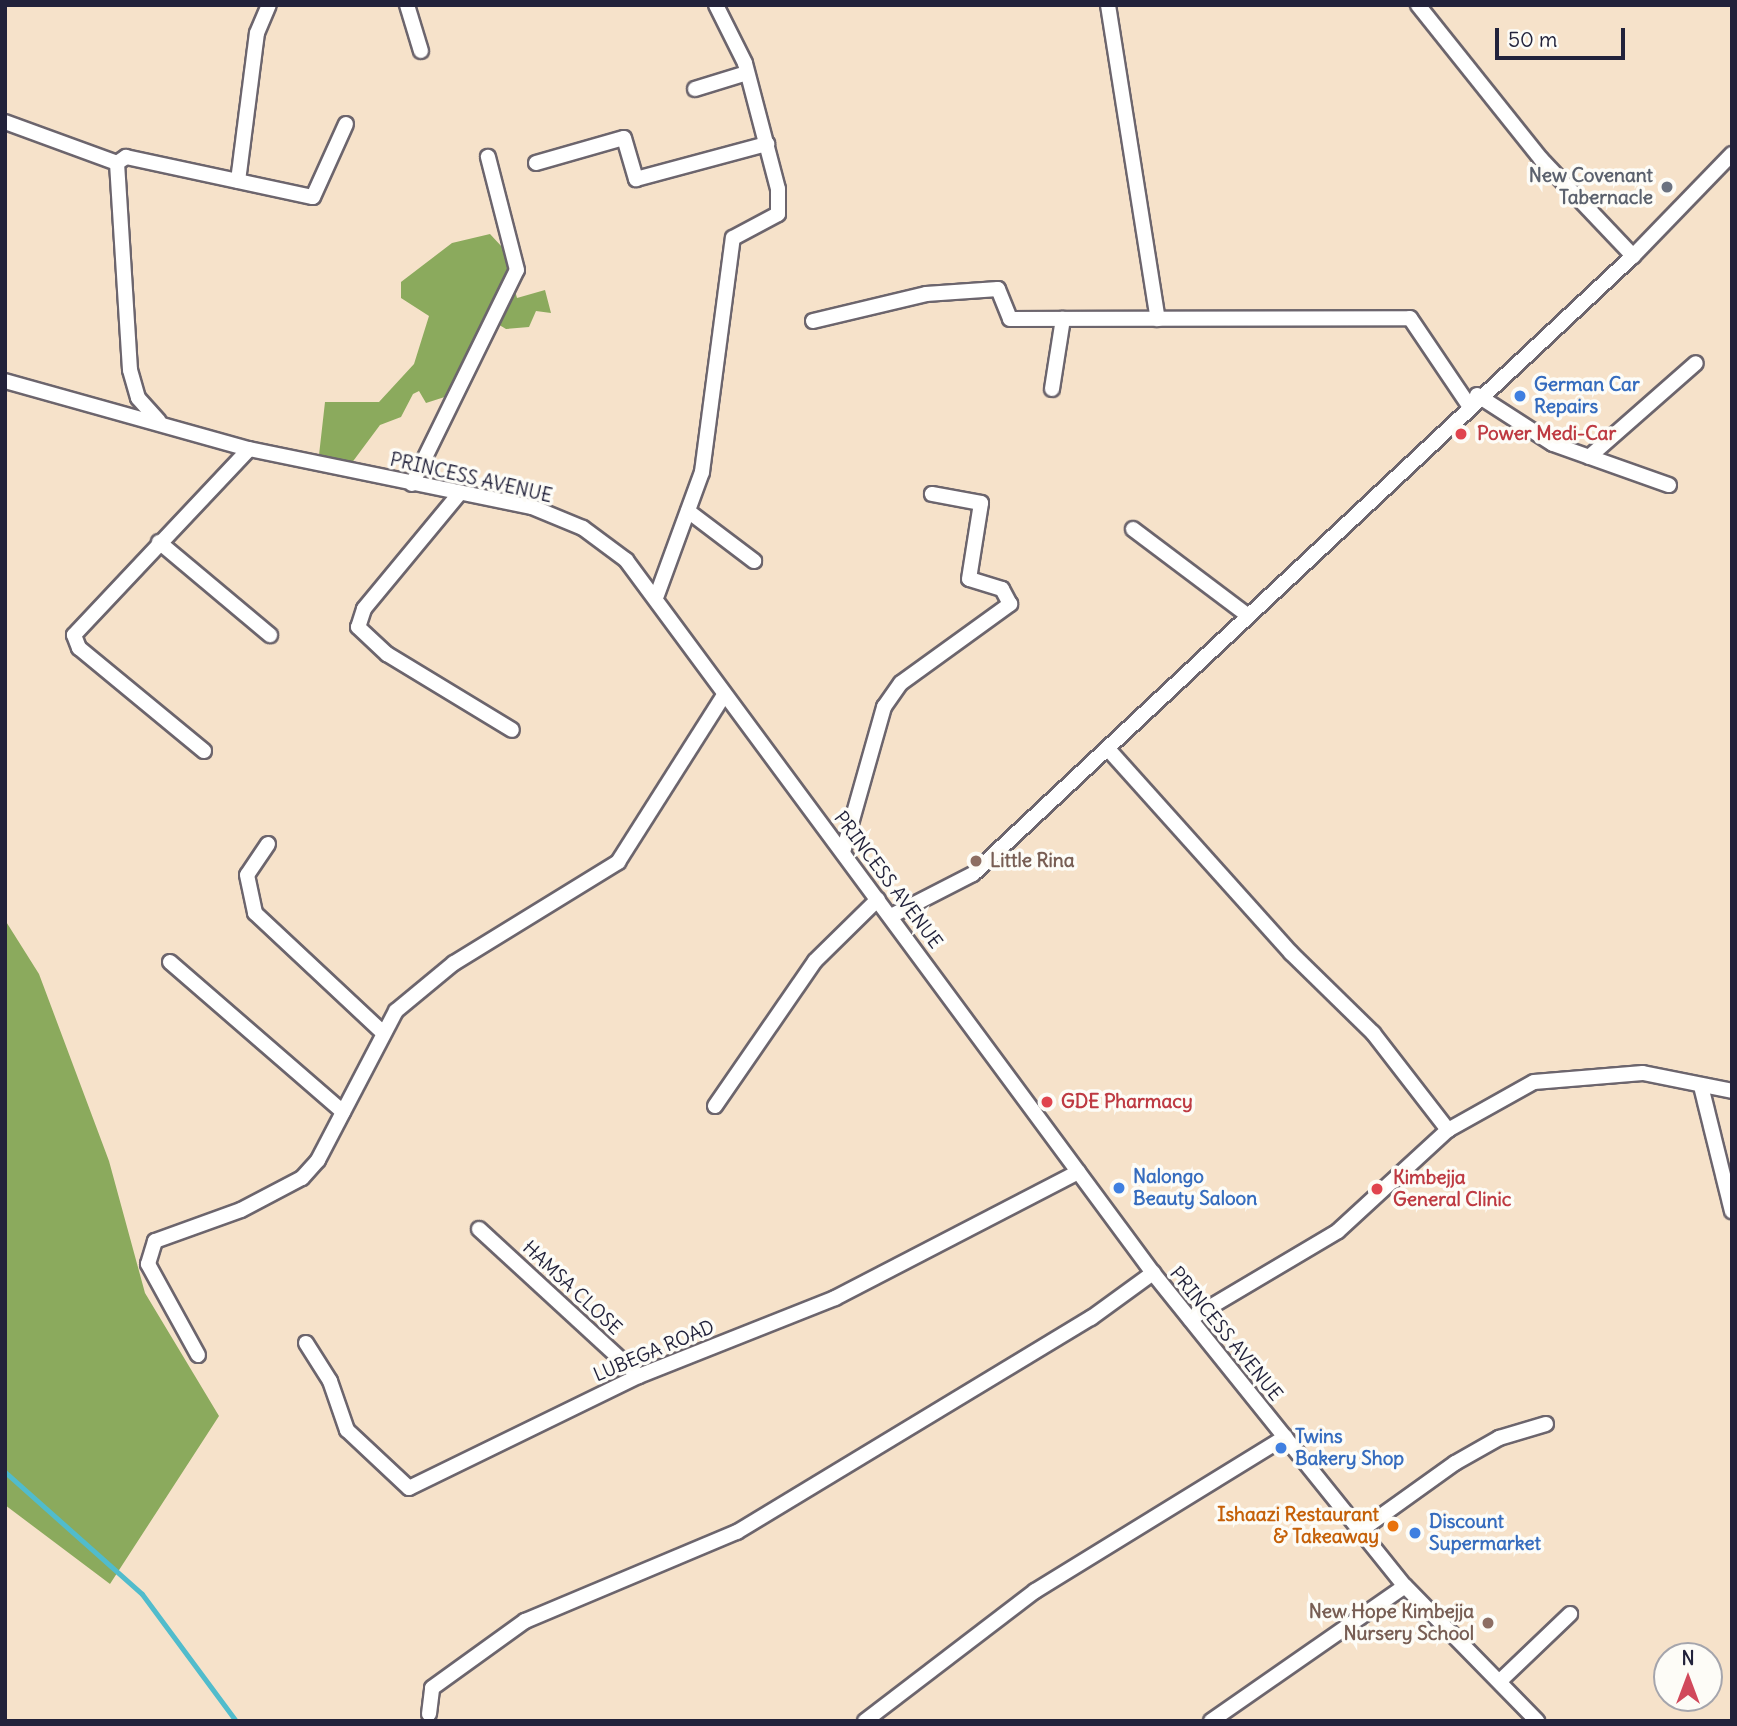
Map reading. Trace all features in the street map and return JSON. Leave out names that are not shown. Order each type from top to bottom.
[{"type":"street","points":[[238,181],[257,33],[269,5]]},
{"type":"street","points":[[407,5],[421,51]]},
{"type":"street","points":[[657,595],[702,472],[733,238],[778,214],[767,144],[747,73],[716,5]]},
{"type":"street","points":[[1108,5],[1158,319]]},
{"type":"street","points":[[1418,5],[1541,159],[1633,256]]},
{"type":"street","points":[[695,89],[747,73]]},
{"type":"street","points":[[5,122],[117,163]]},
{"type":"street","points":[[117,163],[127,157],[313,197],[346,124]]},
{"type":"street","points":[[536,163],[624,138],[636,179],[767,144]]},
{"type":"street","points":[[891,916],[972,874],[1108,749],[1473,399],[1633,256],[1732,154]]},
{"type":"street","points":[[412,484],[517,270],[488,157]]},
{"type":"street","points":[[117,163],[130,370],[138,398],[159,421]]},
{"type":"street","points":[[813,321],[926,294],[998,289],[1010,319],[1410,317],[1473,399],[1553,444],[1669,485]]},
{"type":"street","points":[[1052,389],[1063,319]]},
{"type":"street","points":[[1589,457],[1696,363]]},
{"type":"street","name":"PRINCESS AVENUE","points":[[5,381],[159,421],[249,449],[532,507],[583,528],[626,560],[657,595],[724,695],[891,916],[1153,1273],[1405,1586],[1537,1721]]},
{"type":"street","points":[[204,751],[74,640],[77,627],[249,449]]},
{"type":"street","points":[[459,494],[363,609],[358,627],[387,654],[512,730]]},
{"type":"street","points":[[843,852],[884,707],[901,683],[1010,604],[1002,589],[969,579],[981,503],[932,494]]},
{"type":"street","points":[[688,511],[754,561]]},
{"type":"street","points":[[1133,528],[1247,615]]},
{"type":"street","points":[[159,542],[270,635]]},
{"type":"street","points":[[198,1354],[147,1252],[155,1241],[241,1210],[302,1178],[343,1112],[396,1011],[454,964],[618,862],[724,695]]},
{"type":"street","points":[[1108,749],[1291,953],[1373,1033],[1448,1129]]},
{"type":"street","points":[[268,844],[247,875],[256,913],[383,1032]]},
{"type":"street","points":[[715,1106],[815,961],[878,899]]},
{"type":"street","points":[[170,962],[343,1112]]},
{"type":"street","points":[[1190,1320],[1338,1231],[1448,1129],[1534,1082],[1643,1073],[1732,1091]]},
{"type":"street","points":[[1701,1086],[1732,1211]]},
{"type":"street","name":"LUBEGA ROAD","points":[[306,1343],[330,1381],[347,1430],[409,1488],[639,1376],[835,1298],[1078,1172]]},
{"type":"street","name":"HAMSA CLOSE","points":[[479,1229],[639,1376]]},
{"type":"street","points":[[429,1714],[432,1688],[525,1621],[737,1532],[1091,1318],[1153,1273]]},
{"type":"street","points":[[1360,1531],[1455,1463],[1499,1438],[1546,1424]]},
{"type":"street","points":[[865,1721],[1035,1591],[1284,1437]]},
{"type":"street","points":[[1211,1721],[1405,1586]]},
{"type":"street","points":[[1500,1681],[1570,1614]]},
{"type":"green space","points":[[490,234],[503,248],[517,298],[545,290],[551,313],[536,311],[529,327],[506,329],[496,323],[454,394],[426,403],[419,391],[413,394],[401,417],[380,425],[348,468],[319,455],[325,402],[379,402],[414,364],[429,316],[401,298],[401,282],[452,243]]},
{"type":"green space","points":[[5,920],[39,974],[109,1161],[145,1293],[219,1416],[110,1584],[5,1505]]},
{"type":"waterway","points":[[5,1472],[142,1594],[236,1721]]},
{"type":"place","name":"New Covenant Tabernacle","points":[[1667,187]]},
{"type":"place","name":"German Car Repairs","points":[[1520,396]]},
{"type":"place","name":"Power Medi-Car","points":[[1461,434]]},
{"type":"place","name":"Little Rina","points":[[976,861]]},
{"type":"place","name":"GDE Pharmacy","points":[[1047,1102]]},
{"type":"place","name":"Nalongo Beauty Saloon","points":[[1119,1188]]},
{"type":"place","name":"Kimbejja General Clinic","points":[[1377,1189]]},
{"type":"place","name":"Twins Bakery Shop","points":[[1281,1448]]},
{"type":"place","name":"Ishaazi Restaurant & Takeaway","points":[[1393,1526]]},
{"type":"place","name":"Discount Supermarket","points":[[1415,1533]]},
{"type":"place","name":"New Hope Kimbejja Nursery School","points":[[1488,1623]]}]
